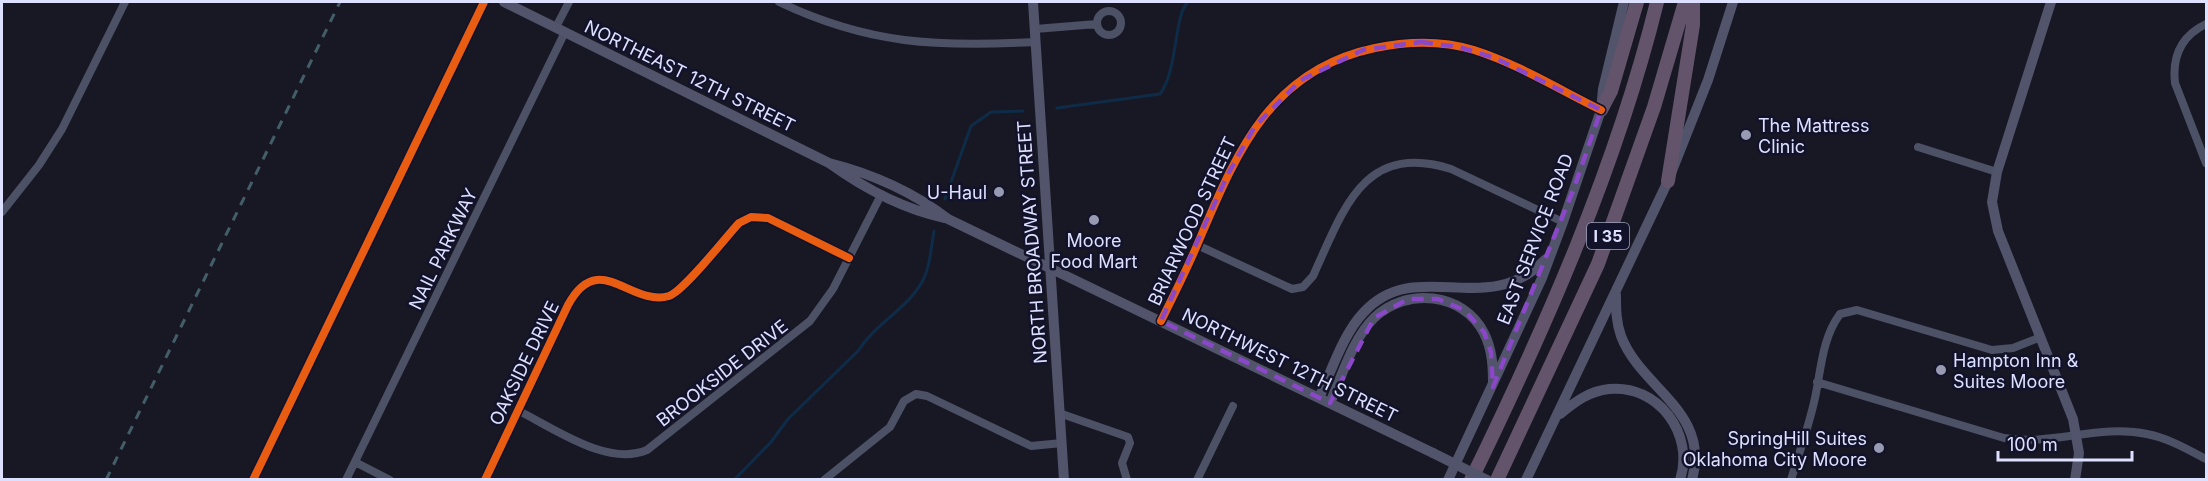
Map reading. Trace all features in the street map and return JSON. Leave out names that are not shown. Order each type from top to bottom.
[{"type":"highway","points":[[1601,110],[1611,91],[1637,2]]},
{"type":"highway","name":"I 35","points":[[1472,480],[1574,255],[1631,92],[1657,2]]},
{"type":"highway","name":"I 35","points":[[1497,480],[1598,264],[1654,107],[1685,2]]},
{"type":"highway","points":[[1668,181],[1694,25],[1693,2]]},
{"type":"main road","name":"NORTHEAST 12TH STREET","points":[[504,2],[829,163],[858,184],[915,212],[948,219]]},
{"type":"main road","name":"NORTH BROADWAY STREET","points":[[1033,2],[1064,480]]},
{"type":"main road","name":"EAST SERVICE ROAD","points":[[1448,480],[1551,255],[1601,110],[1603,89],[1624,2]]},
{"type":"main road","points":[[1527,476],[1668,181],[1708,80],[1733,2]]},
{"type":"main road","points":[[2051,2],[1997,172],[1992,212],[2078,434],[2079,453],[2075,480]]},
{"type":"main road","name":"NORTHEAST 12TH STREET","points":[[829,163],[863,171],[922,198],[948,219]]},
{"type":"main road","points":[[881,195],[884,181]]},
{"type":"main road","name":"NORTHWEST 12TH STREET","points":[[948,219],[1487,480]]},
{"type":"main road","points":[[1319,398],[1357,320],[1381,298],[1412,287],[1485,289],[1506,286],[1524,279],[1551,255]]},
{"type":"main road","points":[[1616,293],[1616,319],[1626,347],[1689,426],[1695,451],[1692,480]]},
{"type":"main road","points":[[1330,403],[1370,323],[1397,303],[1419,297],[1455,304],[1480,326],[1491,352],[1492,387]]},
{"type":"main road","points":[[1557,416],[1585,396],[1601,390],[1629,390],[1647,397],[1664,409],[1682,439],[1684,464],[1680,480]]},
{"type":"street","points":[[2,212],[39,165],[62,129],[124,2]]},
{"type":"street","points":[[253,480],[484,2]]},
{"type":"street","name":"NAIL PARKWAY","points":[[346,480],[561,29],[569,2]]},
{"type":"street","points":[[779,2],[832,24],[901,41],[963,45],[1035,42]]},
{"type":"street","points":[[1035,28],[1097,24]]},
{"type":"street","points":[[2206,24],[2193,32],[2181,45],[2173,69],[2175,83],[2206,163]]},
{"type":"street","name":"BRIARWOOD STREET","points":[[1161,321],[1243,145],[1268,109],[1283,93],[1308,75],[1340,58],[1363,50],[1421,42],[1466,48],[1509,64],[1601,110]]},
{"type":"street","points":[[1918,147],[1997,172]]},
{"type":"street","points":[[1197,245],[1292,289],[1303,287],[1313,276],[1356,189],[1384,168],[1410,162],[1436,164],[1451,169],[1563,222]]},
{"type":"street","name":"BROOKSIDE DRIVE","points":[[517,410],[602,451],[624,456],[647,450],[803,328],[825,302],[881,195]]},
{"type":"street","name":"OAKSIDE DRIVE","points":[[485,480],[574,294],[590,282],[612,281],[650,297],[672,294],[739,223],[751,217],[768,218],[849,258]]},
{"type":"street","points":[[1791,480],[1832,328],[1845,311],[1857,310],[1992,350],[2013,348],[2041,337]]},
{"type":"street","points":[[1817,382],[2004,438],[2034,440],[2078,434],[2145,433],[2172,441],[2206,459]]},
{"type":"street","points":[[824,480],[890,427],[904,402],[916,394],[927,396],[1031,446],[1062,443]]},
{"type":"street","points":[[1197,480],[1233,406]]},
{"type":"street","points":[[1059,413],[1085,419],[1128,437],[1130,443],[1122,463],[1127,480]]},
{"type":"street","points":[[355,462],[390,480]]},
{"type":"street","points":[[835,471],[841,480]]},
{"type":"highlighted area","points":[[1421,42],[1459,47],[1495,58],[1601,110],[1574,188],[1493,387],[1491,352],[1484,332],[1464,310],[1438,299],[1408,299],[1374,318],[1330,403],[1161,321],[1228,174],[1255,126],[1301,80],[1363,50]]},
{"type":"waterway","points":[[1057,108],[1160,94],[1170,71],[1180,18],[1188,2]]},
{"type":"waterway","points":[[945,199],[971,126],[991,112],[1023,111]]},
{"type":"waterway","points":[[734,480],[771,442],[788,419],[908,301],[922,282],[927,270],[934,231]]},
{"type":"railway","points":[[106,480],[340,2]]},
{"type":"cycle path","points":[[253,480],[484,2]]},
{"type":"cycle path","points":[[1161,321],[1227,178],[1261,120],[1282,96],[1308,75],[1339,59],[1375,48],[1400,44],[1449,44],[1507,62],[1601,110]]},
{"type":"cycle path","points":[[485,480],[568,305],[580,289],[591,281],[603,280],[616,283],[641,294],[655,297],[669,296],[694,275],[739,223],[751,217],[768,218],[849,258]]},
{"type":"place","name":"The Mattress Clinic","points":[[1746,135]]},
{"type":"place","name":"U-Haul","points":[[999,192]]},
{"type":"place","name":"Moore Food Mart","points":[[1094,220]]},
{"type":"place","name":"Hampton Inn & Suites Moore","points":[[1941,370]]},
{"type":"place","name":"SpringHill Suites Oklahoma City Moore","points":[[1879,448]]}]
